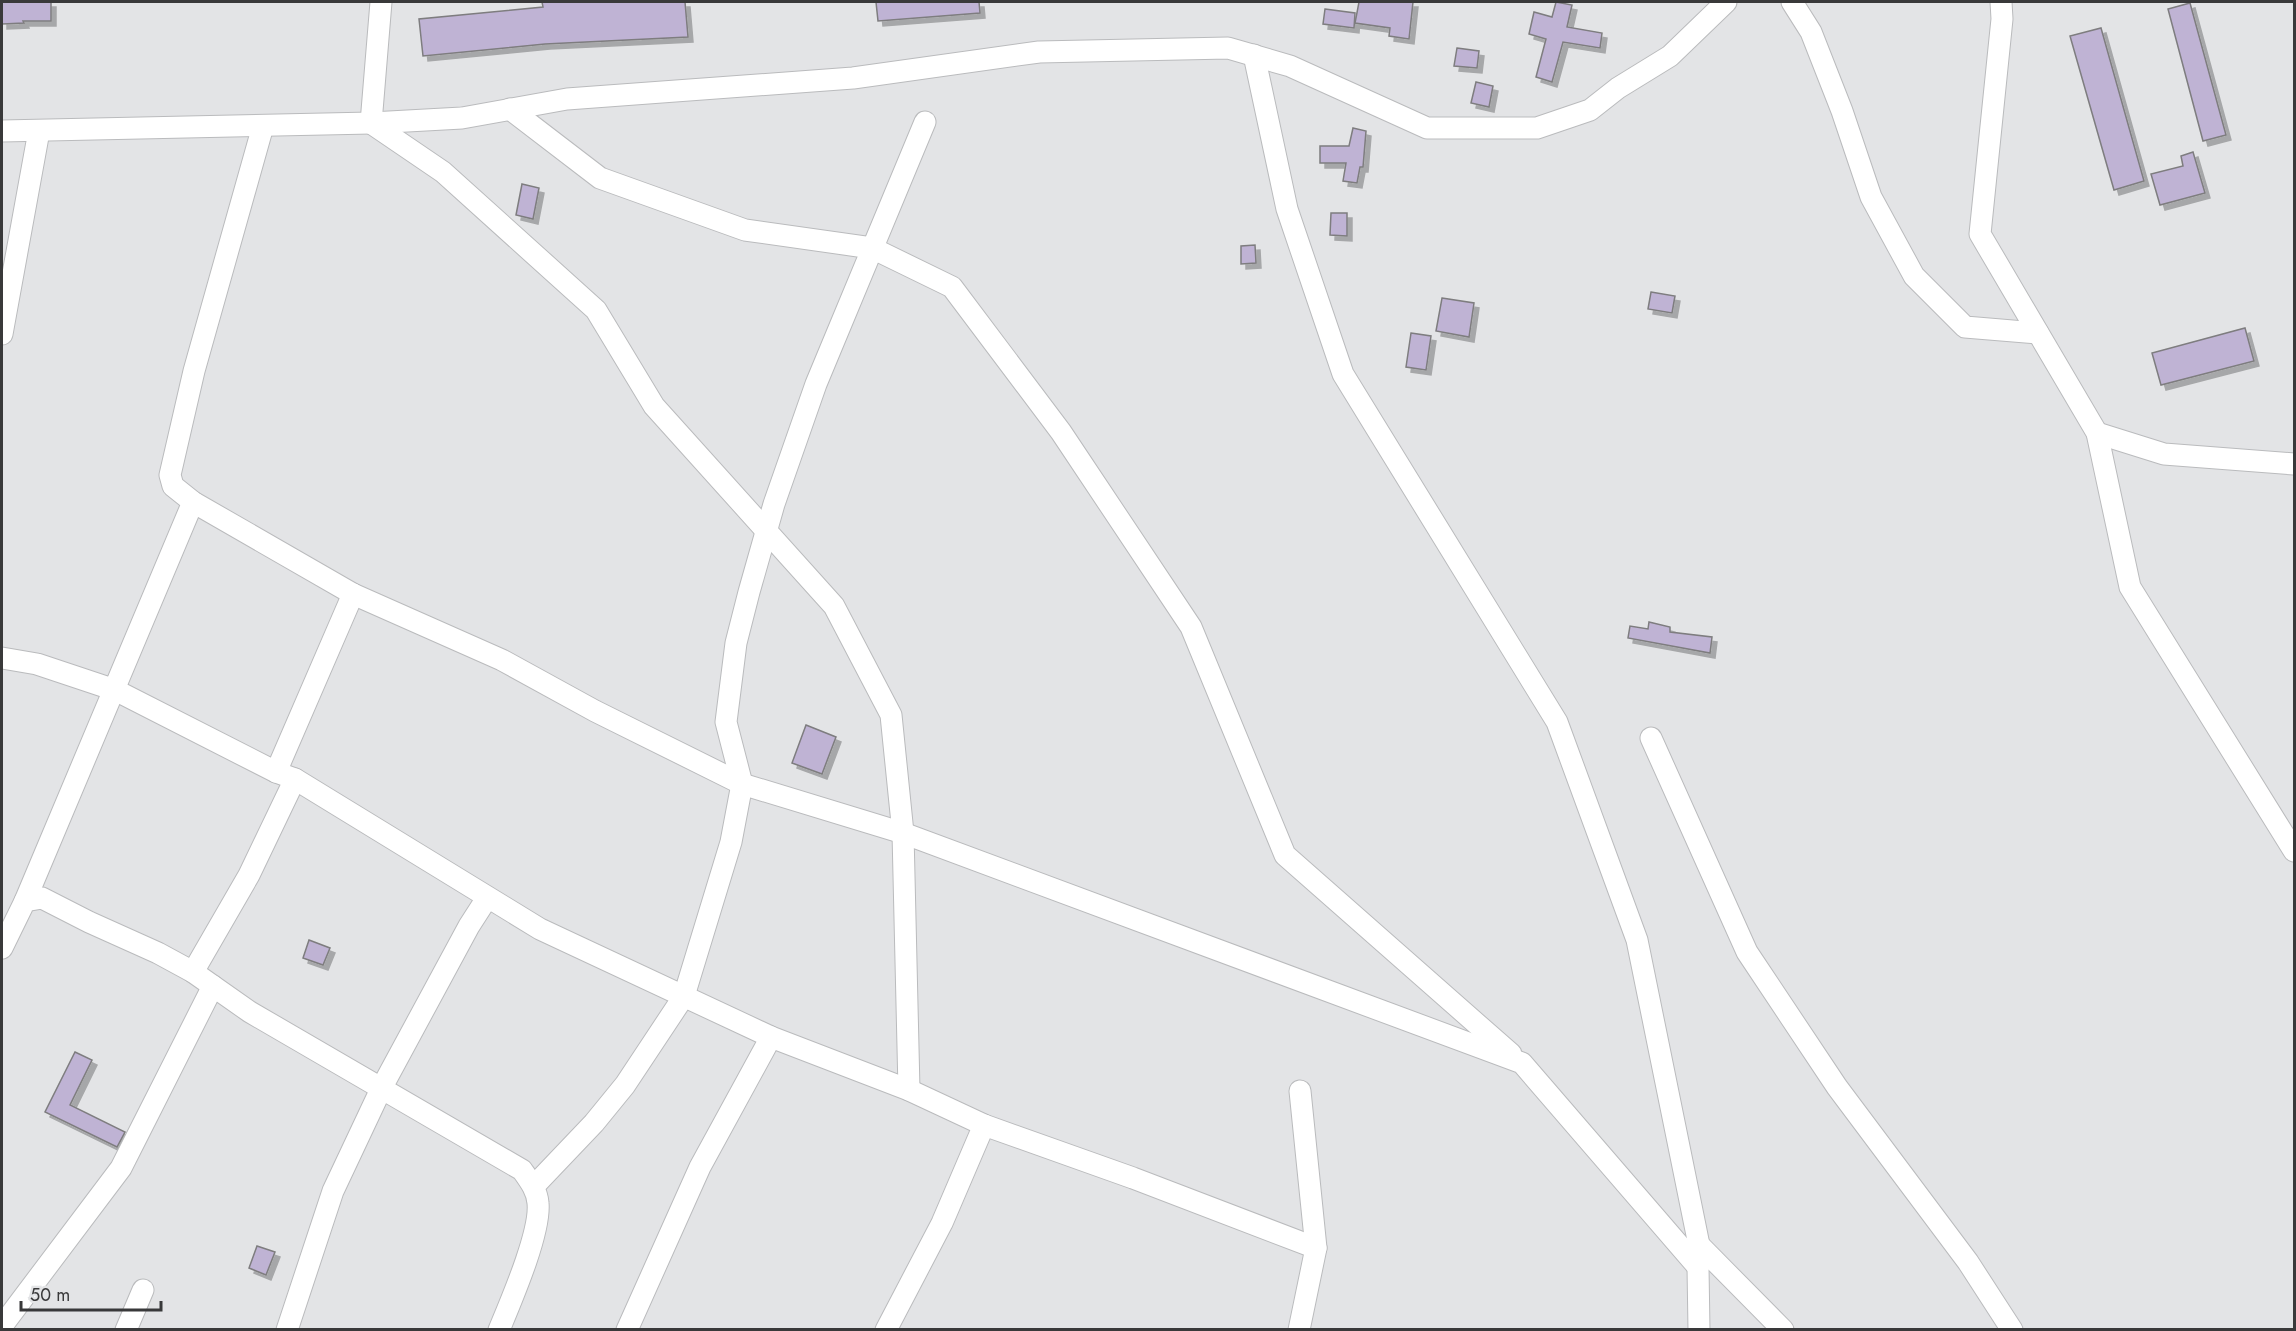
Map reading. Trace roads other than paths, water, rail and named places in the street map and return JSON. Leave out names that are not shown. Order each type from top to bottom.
[{"type":"street","points":[[371,123],[381,2]]},
{"type":"street","points":[[2,131],[371,123],[462,118],[567,99],[853,78],[1039,52],[1228,48],[1290,66],[1427,128],[1537,128],[1590,110],[1617,88],[1670,56],[1726,2]]},
{"type":"street","points":[[1792,2],[1811,32],[1842,111],[1871,196],[1914,276],[1965,327],[2038,333]]},
{"type":"street","points":[[2001,2],[2002,19],[1980,234],[2097,433],[2130,587],[2295,851]]},
{"type":"street","points":[[1254,56],[1287,209],[1343,374],[1557,722],[1637,940],[1699,1245],[1700,1329]]},
{"type":"street","points":[[510,109],[600,178],[745,230],[872,248],[952,287],[1061,432],[1191,627],[1285,855],[1522,1063],[1698,1267]]},
{"type":"street","points":[[534,1186],[594,1123],[625,1085],[684,996],[731,842],[742,784],[726,722],[736,643],[767,530],[816,384],[925,122]]},
{"type":"street","points":[[371,123],[443,172],[596,310],[654,406],[834,606],[891,715],[903,833],[909,1090]]},
{"type":"street","points":[[263,126],[194,371],[170,475],[173,486],[193,502],[353,594],[502,660],[595,711],[742,784],[903,833],[1522,1063]]},
{"type":"street","points":[[2,334],[39,131]]},
{"type":"street","points":[[2097,433],[2164,454],[2295,465]]},
{"type":"street","points":[[2,948],[25,901],[193,502]]},
{"type":"street","points":[[193,972],[249,875],[353,594]]},
{"type":"street","points":[[2,658],[37,664],[115,690],[286,776],[540,929],[771,1037],[909,1090],[984,1125],[1134,1178],[1316,1248]]},
{"type":"street","points":[[1651,738],[1747,952],[1837,1087],[1968,1262],[2012,1329]]},
{"type":"street","points":[[25,901],[42,898],[158,953],[193,972],[250,1012],[522,1170],[534,1186],[538,1204],[535,1230],[499,1329]]},
{"type":"street","points":[[287,1329],[333,1191],[382,1087],[469,926],[487,898]]},
{"type":"street","points":[[2,1326],[121,1168],[213,986]]},
{"type":"street","points":[[627,1329],[700,1167],[771,1037]]},
{"type":"street","points":[[1299,1329],[1316,1248],[1300,1091]]},
{"type":"street","points":[[886,1329],[942,1223],[984,1125]]},
{"type":"street","points":[[1699,1245],[1783,1329]]},
{"type":"street","points":[[126,1329],[143,1290]]}]
